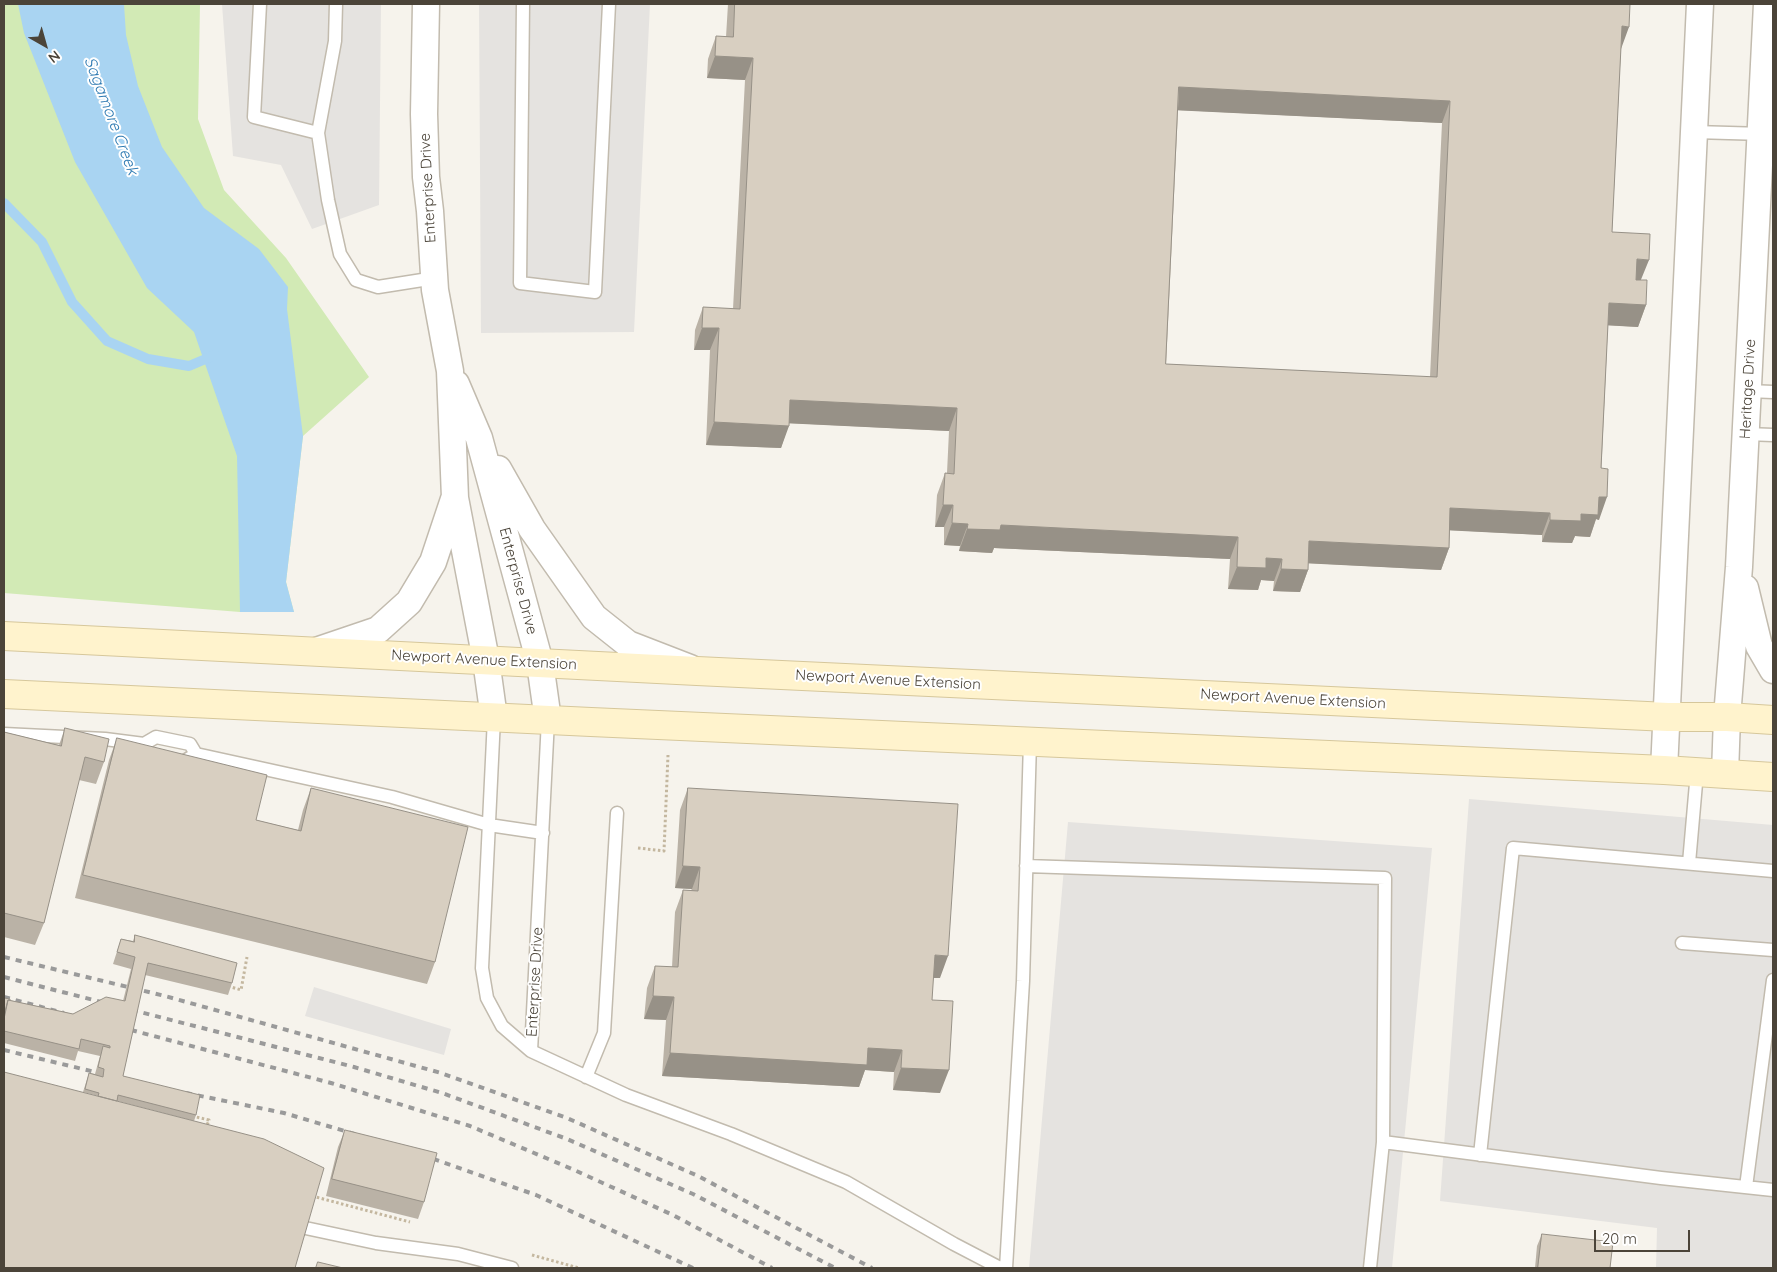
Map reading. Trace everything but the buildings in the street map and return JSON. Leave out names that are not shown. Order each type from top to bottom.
[{"type":"main road","name":"Newport Avenue Extension","points":[[4,636],[697,671],[1668,717],[1727,717],[1773,720]]},
{"type":"main road","points":[[4,694],[494,718],[1664,770],[1773,778]]},
{"type":"street","name":"Enterprise Drive","points":[[426,4],[425,154],[434,278],[450,371],[454,498],[486,660],[494,718]]},
{"type":"street","points":[[1664,770],[1668,717],[1700,4]]},
{"type":"street","name":"Heritage Drive","points":[[1725,774],[1727,717],[1739,567],[1746,434],[1761,391],[1769,132],[1768,4]]},
{"type":"street","name":"Enterprise Drive","points":[[450,371],[480,438],[532,530],[594,617],[628,644],[697,671]]},
{"type":"street","name":"Enterprise Drive","points":[[480,438],[540,663],[548,720]]},
{"type":"street","name":"Enterprise Drive","points":[[316,651],[378,630],[409,602],[433,562],[454,498]]},
{"type":"street","points":[[1739,567],[1759,646],[1773,670]]},
{"type":"lane","points":[[260,4],[254,117],[318,132]]},
{"type":"lane","points":[[336,4],[335,41],[318,132],[328,200],[340,254],[356,280],[378,287],[434,278]]},
{"type":"lane","points":[[523,4],[520,283],[595,292],[609,4]]},
{"type":"lane","points":[[1694,132],[1769,132]]},
{"type":"lane","points":[[1746,434],[1773,435]]},
{"type":"lane","name":"Enterprise Drive","points":[[494,718],[482,968],[487,998],[502,1026],[531,1052]]},
{"type":"lane","name":"Enterprise Drive","points":[[531,1052],[548,720]]},
{"type":"lane","points":[[4,734],[105,739],[147,749],[156,737],[190,744],[196,754]]},
{"type":"lane","points":[[1006,1268],[1022,991],[1030,742]]},
{"type":"lane","points":[[167,758],[183,762],[196,754],[392,797],[489,825],[543,833]]},
{"type":"lane","points":[[1689,863],[1697,772]]},
{"type":"lane","points":[[586,1077],[604,1033],[618,813]]},
{"type":"lane","points":[[1480,1155],[1513,848],[1773,871]]},
{"type":"lane","points":[[1026,866],[1385,878],[1383,1142],[1370,1268]]},
{"type":"lane","points":[[1682,943],[1773,950]]},
{"type":"lane","points":[[1746,1187],[1773,980]]},
{"type":"lane","points":[[531,1052],[626,1095],[731,1134],[846,1182],[1000,1268]]},
{"type":"lane","points":[[1383,1142],[1773,1190]]},
{"type":"lane","points":[[296,1226],[376,1243],[458,1254],[512,1268]]},
{"type":"path","points":[[664,850],[669,745]]},
{"type":"path","points":[[227,986],[241,990],[247,957]]},
{"type":"path","points":[[188,1115],[209,1120],[206,1128]]},
{"type":"path","points":[[306,1194],[419,1225]]},
{"type":"path","points":[[523,1253],[579,1268]]},
{"type":"green space","points":[[4,4],[200,4],[198,119],[224,190],[286,258],[369,377],[303,436],[286,582],[294,612],[240,612],[4,593]]},
{"type":"shaded area","points":[[222,4],[381,4],[379,205],[312,229],[281,165],[233,156]]},
{"type":"shaded area","points":[[479,4],[650,4],[634,332],[481,333]]},
{"type":"shaded area","points":[[1469,799],[1773,825],[1773,1268],[1656,1268],[1657,1228],[1440,1201]]},
{"type":"shaded area","points":[[1068,822],[1432,848],[1392,1268],[1029,1268]]},
{"type":"shaded area","points":[[314,987],[451,1029],[444,1055],[305,1016]]},
{"type":"water","points":[[18,4],[124,4],[126,35],[138,86],[162,147],[204,208],[259,249],[288,287],[287,309],[303,436],[286,582],[294,612],[240,612],[237,456],[194,332],[147,288],[75,162],[24,33]]},
{"type":"waterway","name":"Sagamore Creek","points":[[4,203],[42,242],[72,302],[107,341],[148,359],[189,366],[215,355]]},
{"type":"railway","points":[[4,957],[165,996],[441,1073],[567,1118],[698,1176],[872,1268]]},
{"type":"railway","points":[[4,977],[354,1067],[442,1093],[567,1139],[693,1194],[835,1268]]},
{"type":"railway","points":[[4,997],[64,1013]]},
{"type":"railway","points":[[131,1030],[331,1083],[470,1126],[572,1169],[673,1215],[772,1268]]},
{"type":"railway","points":[[4,1050],[95,1072]]},
{"type":"railway","points":[[186,1093],[284,1113],[358,1135]]},
{"type":"railway","points":[[422,1155],[536,1195],[693,1268]]}]
